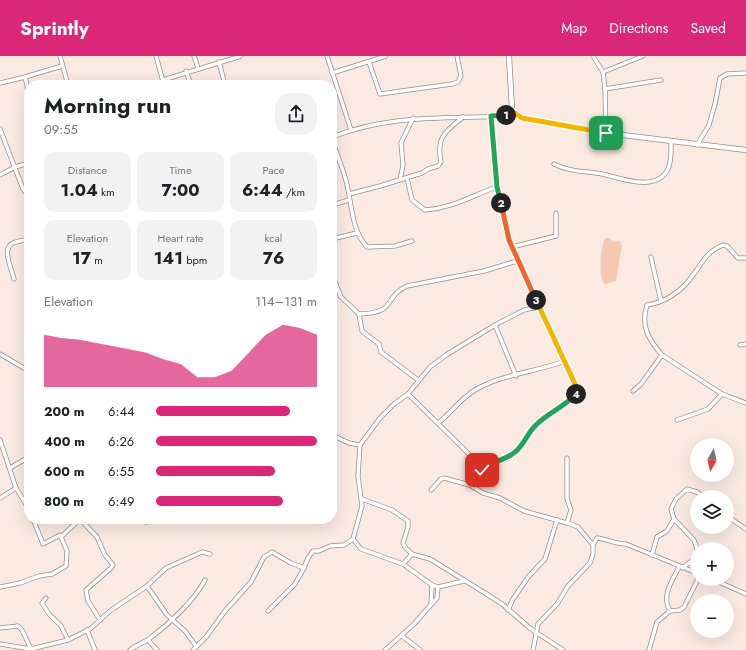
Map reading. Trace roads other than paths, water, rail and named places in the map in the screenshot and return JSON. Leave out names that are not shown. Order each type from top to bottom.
[{"type":"main road","points":[[509,56],[513,112],[522,118],[606,133],[672,141],[697,146],[746,150]]},
{"type":"street","points":[[60,56],[66,80]]},
{"type":"street","points":[[156,56],[163,80],[231,57],[241,56]]},
{"type":"street","points":[[194,56],[198,68]]},
{"type":"street","points":[[327,56],[335,80]]},
{"type":"street","points":[[332,72],[386,56]]},
{"type":"street","points":[[369,62],[380,94],[458,82],[461,76],[457,56]]},
{"type":"street","points":[[593,56],[603,72],[606,133]]},
{"type":"street","points":[[603,72],[643,56]]},
{"type":"street","points":[[219,62],[224,80]]},
{"type":"street","points":[[0,82],[26,77],[62,66]]},
{"type":"street","points":[[186,71],[190,80]]},
{"type":"street","points":[[697,146],[709,125],[720,78],[726,74],[746,73]]},
{"type":"street","points":[[605,89],[661,80]]},
{"type":"street","points":[[337,87],[351,130]]},
{"type":"street","points":[[337,136],[351,130],[413,118],[505,116],[513,112]]},
{"type":"street","points":[[470,486],[473,477],[488,465],[499,463],[516,452],[536,425],[563,406],[576,394],[576,386],[512,247],[497,187],[491,116]]},
{"type":"street","points":[[349,194],[407,178],[438,166],[441,162],[439,150],[440,140],[444,134],[462,117]]},
{"type":"street","points":[[400,180],[403,165],[401,143],[413,118]]},
{"type":"street","points":[[0,128],[24,190]]},
{"type":"street","points":[[554,164],[562,168],[607,175],[629,181],[650,181],[659,177],[668,170],[672,141]]},
{"type":"street","points":[[337,154],[349,194],[349,200],[357,233],[367,247],[395,246],[412,241]]},
{"type":"street","points":[[0,175],[24,165]]},
{"type":"street","points":[[407,178],[412,200],[425,210],[453,206],[470,197],[497,187]]},
{"type":"street","points":[[337,204],[349,200]]},
{"type":"street","points":[[512,247],[556,236],[556,213]]},
{"type":"street","points":[[337,237],[357,233]]},
{"type":"street","points":[[14,279],[7,252],[12,244],[24,240]]},
{"type":"street","points":[[746,258],[738,258],[725,244],[712,250],[707,254],[688,282],[661,301],[647,305],[646,323],[648,336],[662,355],[722,394],[746,403]]},
{"type":"street","points":[[651,258],[661,301]]},
{"type":"street","points":[[359,314],[375,314],[383,311],[399,291],[407,286],[484,271],[518,261]]},
{"type":"street","points":[[337,287],[341,298],[359,314],[362,331],[379,344],[381,352],[418,380]]},
{"type":"street","points":[[268,611],[295,584],[308,558],[314,551],[319,551],[330,546],[344,545],[353,539],[362,506],[358,476],[360,445],[380,418],[394,404],[408,394],[430,366],[464,343],[495,325],[524,310],[539,306]]},
{"type":"street","points":[[495,325],[516,376]]},
{"type":"street","points":[[740,345],[746,344]]},
{"type":"street","points":[[0,354],[24,368]]},
{"type":"street","points":[[633,390],[641,384],[662,355]]},
{"type":"street","points":[[438,423],[464,398],[487,384],[565,361]]},
{"type":"street","points":[[408,394],[475,460],[488,465]]},
{"type":"street","points":[[677,420],[708,409],[722,394]]},
{"type":"street","points":[[337,437],[349,443],[360,445]]},
{"type":"street","points":[[0,440],[16,488],[24,501]]},
{"type":"street","points":[[567,458],[567,499],[571,510],[567,523]]},
{"type":"street","points":[[10,468],[24,461]]},
{"type":"street","points":[[431,490],[441,479],[444,478],[470,486],[483,493],[500,498],[524,511],[578,527],[593,545],[594,554],[590,563],[568,586],[557,604],[538,624],[533,650]]},
{"type":"street","points":[[0,498],[16,488]]},
{"type":"street","points":[[692,490],[687,489],[683,491],[672,504],[671,514],[674,519],[689,533],[694,542]]},
{"type":"street","points":[[362,499],[392,510],[408,522],[403,543],[404,547],[412,554],[430,559],[464,580],[563,650]]},
{"type":"street","points":[[652,555],[658,537],[666,530],[674,519]]},
{"type":"street","points":[[508,610],[513,599],[529,576],[545,559],[557,520]]},
{"type":"street","points":[[734,521],[746,529]]},
{"type":"street","points":[[35,524],[43,544],[60,535],[61,537],[75,524]]},
{"type":"street","points":[[85,524],[97,537],[105,555],[113,564],[111,568],[86,590],[88,601],[100,620]]},
{"type":"street","points":[[0,587],[20,583],[39,576],[52,574],[66,566],[67,551],[61,537]]},
{"type":"street","points":[[593,545],[597,538],[615,544],[626,544],[690,571]]},
{"type":"street","points":[[353,539],[360,549],[403,564],[432,586],[438,587],[464,580]]},
{"type":"street","points":[[0,644],[31,649],[68,640],[88,630],[147,586],[166,568],[202,552],[210,554]]},
{"type":"street","points":[[193,650],[206,637],[225,611],[250,582],[264,558],[270,553],[272,552],[291,563],[304,568]]},
{"type":"street","points":[[403,564],[412,554]]},
{"type":"street","points":[[670,611],[667,606],[667,595],[680,567],[690,561]]},
{"type":"street","points":[[130,650],[148,640],[168,625],[200,589],[205,580]]},
{"type":"street","points":[[147,586],[172,619],[196,646]]},
{"type":"street","points":[[431,604],[432,586]]},
{"type":"street","points":[[649,650],[657,622],[670,611],[680,610],[684,607],[694,586]]},
{"type":"street","points":[[728,586],[746,594]]},
{"type":"street","points":[[385,650],[402,636],[437,598],[438,587]]},
{"type":"street","points":[[46,598],[42,603],[44,607],[61,626],[68,640]]},
{"type":"street","points":[[0,628],[18,626],[22,630],[31,649]]},
{"type":"street","points":[[88,630],[95,650]]},
{"type":"street","points":[[402,636],[420,650]]},
{"type":"street","points":[[148,640],[157,650]]}]
